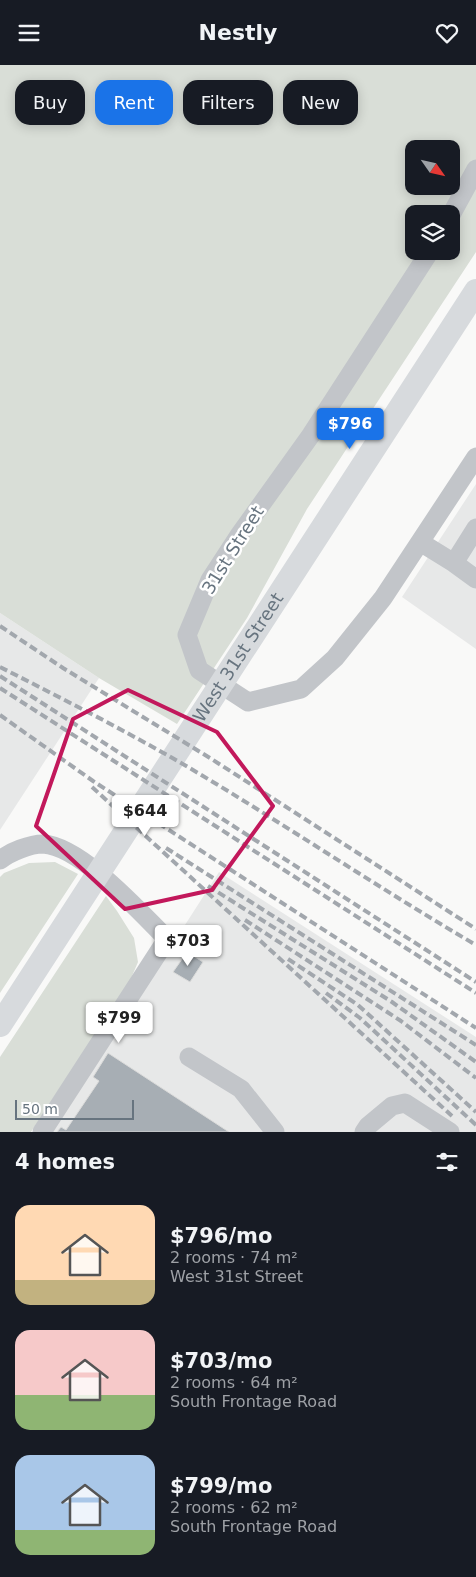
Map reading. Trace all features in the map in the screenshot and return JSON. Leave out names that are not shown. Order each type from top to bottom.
[{"type":"main road","name":"West 31st Street","points":[[0,1025],[476,291]]},
{"type":"street","points":[[456,205],[476,169]]},
{"type":"street","name":"31st Street","points":[[424,260],[310,435],[210,580],[187,635],[199,670],[248,703],[301,689],[335,658],[383,598],[476,457]]},
{"type":"street","points":[[454,563],[476,528]]},
{"type":"street","points":[[420,542],[476,579]]},
{"type":"street","points":[[0,860],[21,849],[43,844],[76,857],[121,893],[167,939],[42,1132]]},
{"type":"street","points":[[189,1057],[241,1089],[275,1132]]},
{"type":"street","points":[[364,1132],[368,1126],[392,1106],[405,1103],[450,1132]]},
{"type":"highlighted area","points":[[128,690],[217,732],[273,806],[212,890],[125,909],[36,826],[73,719]]},
{"type":"shaded area","points":[[0,65],[476,65],[476,252],[307,509],[247,618],[177,724],[99,678],[0,613]]},
{"type":"shaded area","points":[[476,484],[476,649],[402,597]]},
{"type":"shaded area","points":[[0,613],[99,678],[0,830]]},
{"type":"shaded area","points":[[55,862],[78,874],[0,993],[0,877],[4,873],[29,863]]},
{"type":"shaded area","points":[[219,872],[476,1037],[476,1132],[52,1132]]},
{"type":"shaded area","points":[[106,896],[134,938],[138,962],[129,983],[31,1132],[0,1132],[0,1057]]},
{"type":"building","points":[[187,952],[203,962],[190,982],[173,972]]},
{"type":"building","points":[[108,1053],[229,1132],[57,1132],[61,1127],[66,1130],[99,1081],[93,1077]]},
{"type":"railway","points":[[0,626],[63,668],[210,758],[476,929]]},
{"type":"railway","points":[[0,667],[73,704],[193,770],[476,945]]},
{"type":"railway","points":[[0,676],[476,982]]},
{"type":"railway","points":[[0,688],[476,993]]},
{"type":"railway","points":[[0,715],[93,781],[476,1028]]},
{"type":"railway","points":[[92,787],[452,1116]]},
{"type":"railway","points":[[166,848],[476,1045]]},
{"type":"railway","points":[[208,886],[392,1002],[476,1062]]},
{"type":"railway","points":[[245,920],[401,1021],[476,1078]]},
{"type":"railway","points":[[288,959],[358,1005],[476,1112]]},
{"type":"railway","points":[[326,993],[360,1018],[476,1125]]}]
